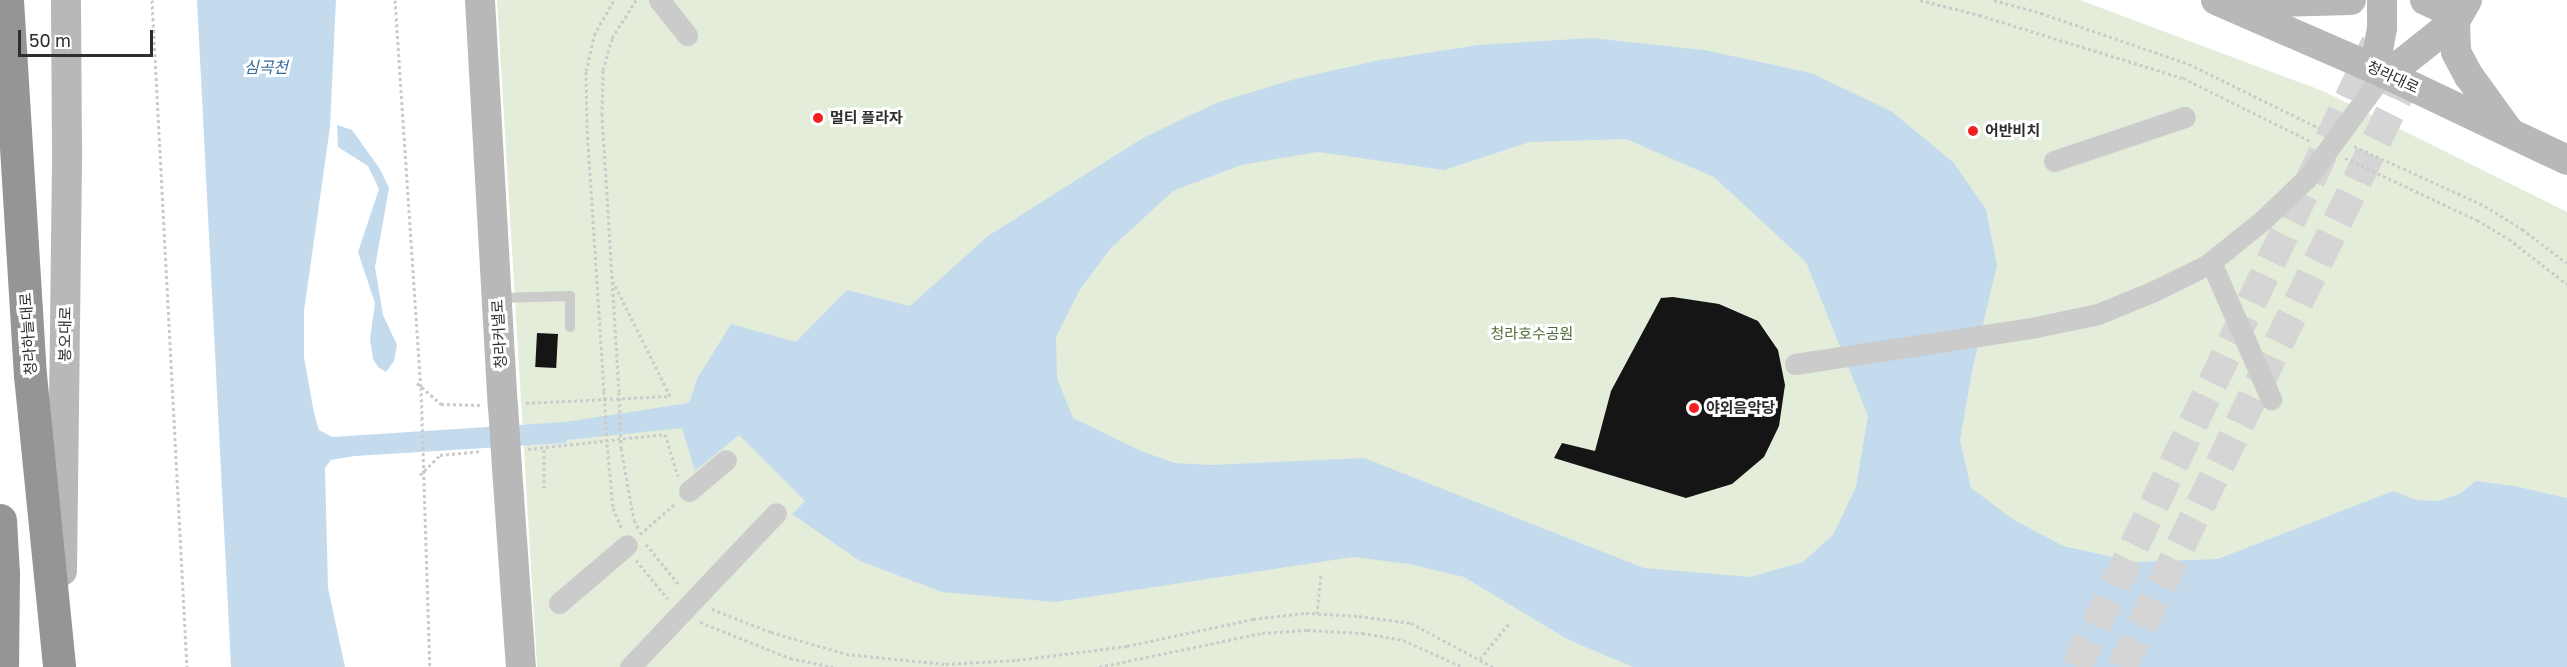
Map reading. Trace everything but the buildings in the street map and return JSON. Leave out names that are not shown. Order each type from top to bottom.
[{"type":"highway","name":"청라하늘대로","points":[[7,0],[30,375],[60,667]]},
{"type":"highway","points":[[0,520],[3,574],[2,667]]},
{"type":"street","name":"봉오대로","points":[[60,667],[67,148],[66,0]]},
{"type":"street","name":"청라커낼로","points":[[480,0],[506,456],[521,667]]},
{"type":"street","points":[[659,0],[687,35]]},
{"type":"street","points":[[2220,2],[2351,0]]},
{"type":"street","points":[[2382,0],[2382,28],[2378,51],[2384,73]]},
{"type":"street","points":[[2425,0],[2446,10],[2462,7]]},
{"type":"street","name":"청라대로","points":[[2220,2],[2384,73],[2567,160]]},
{"type":"street","points":[[1795,364],[2036,327],[2098,314],[2152,292],[2211,262],[2263,220],[2308,177],[2384,73],[2401,64],[2462,7]]},
{"type":"street","points":[[2462,7],[2456,52],[2469,76],[2509,132]]},
{"type":"street","points":[[2054,161],[2185,117]]},
{"type":"street","points":[[2211,262],[2271,399]]},
{"type":"street","points":[[689,491],[726,460]]},
{"type":"street","points":[[630,667],[776,513]]},
{"type":"street","points":[[559,603],[634,539]]},
{"type":"lane","points":[[498,298],[570,296],[570,327]]},
{"type":"path","points":[[152,0],[187,667]]},
{"type":"path","points":[[395,0],[421,387],[430,667]]},
{"type":"path","points":[[615,0],[594,35],[586,71],[587,128],[613,508],[634,539],[649,549],[672,579],[698,621],[780,654],[833,667]]},
{"type":"path","points":[[636,0],[612,38],[603,70],[602,115],[621,448],[634,520],[631,554],[661,594],[846,654],[946,664],[1017,660],[1127,646],[1253,619],[1317,614],[1411,623],[1493,667]]},
{"type":"path","points":[[1920,0],[1979,15],[2183,78],[2334,144],[2485,206],[2522,229],[2567,263]]},
{"type":"path","points":[[1994,0],[2041,13],[2189,64],[2473,218],[2509,239],[2567,284]]},
{"type":"path","points":[[417,383],[441,404],[503,405],[670,396],[612,279]]},
{"type":"path","points":[[420,475],[440,455],[506,456],[544,448],[665,434],[677,475],[689,491],[634,539]]},
{"type":"path","points":[[544,448],[544,488]]},
{"type":"path","points":[[1317,614],[1321,574]]},
{"type":"path","points":[[1480,659],[1510,622]]},
{"type":"path","points":[[1099,667],[1262,633],[1307,630],[1362,633],[1403,640],[1463,667]]},
{"type":"green space","name":"청라호수공원","points":[[497,0],[2080,0],[2323,91],[2567,212],[2567,667],[537,667]]},
{"type":"water","name":"심곡천","points":[[197,0],[336,0],[330,127],[304,311],[304,357],[314,413],[319,430],[332,437],[565,422],[689,403],[697,379],[731,324],[796,342],[847,290],[910,306],[988,236],[1143,138],[1216,103],[1295,79],[1375,61],[1479,45],[1591,38],[1704,50],[1811,73],[1891,111],[1953,162],[1986,209],[1997,265],[1972,371],[1960,440],[1971,488],[2014,520],[2063,546],[2135,562],[2218,559],[2393,491],[2416,500],[2438,501],[2459,494],[2476,481],[2514,486],[2567,498],[2567,667],[1633,667],[1569,640],[1464,577],[1409,564],[1353,557],[1055,602],[942,592],[860,561],[792,514],[805,501],[739,435],[695,471],[682,428],[567,440],[566,443],[355,456],[331,460],[325,468],[328,588],[345,667],[231,667]],"holes":[[[1626,139],[1714,177],[1806,262],[1868,416],[1856,487],[1833,535],[1803,562],[1750,577],[1644,568],[1364,458],[1211,465],[1175,463],[1141,451],[1073,418],[1057,378],[1056,337],[1079,291],[1110,249],[1173,191],[1241,165],[1318,152],[1444,170],[1530,142]]]},
{"type":"water","points":[[337,125],[352,130],[380,169],[389,188],[375,267],[383,315],[397,345],[394,361],[386,372],[378,367],[373,359],[370,339],[375,303],[358,252],[379,189],[368,166],[338,147]]},
{"type":"tunnel","points":[[2076,667],[2376,43]]},
{"type":"tunnel","points":[[2122,667],[2416,59]]},
{"type":"place","name":"멀티 플라자","points":[[818,118]]},
{"type":"place","name":"어반비치","points":[[1973,131]]},
{"type":"place","name":"야외음악당","points":[[1694,408]]}]
